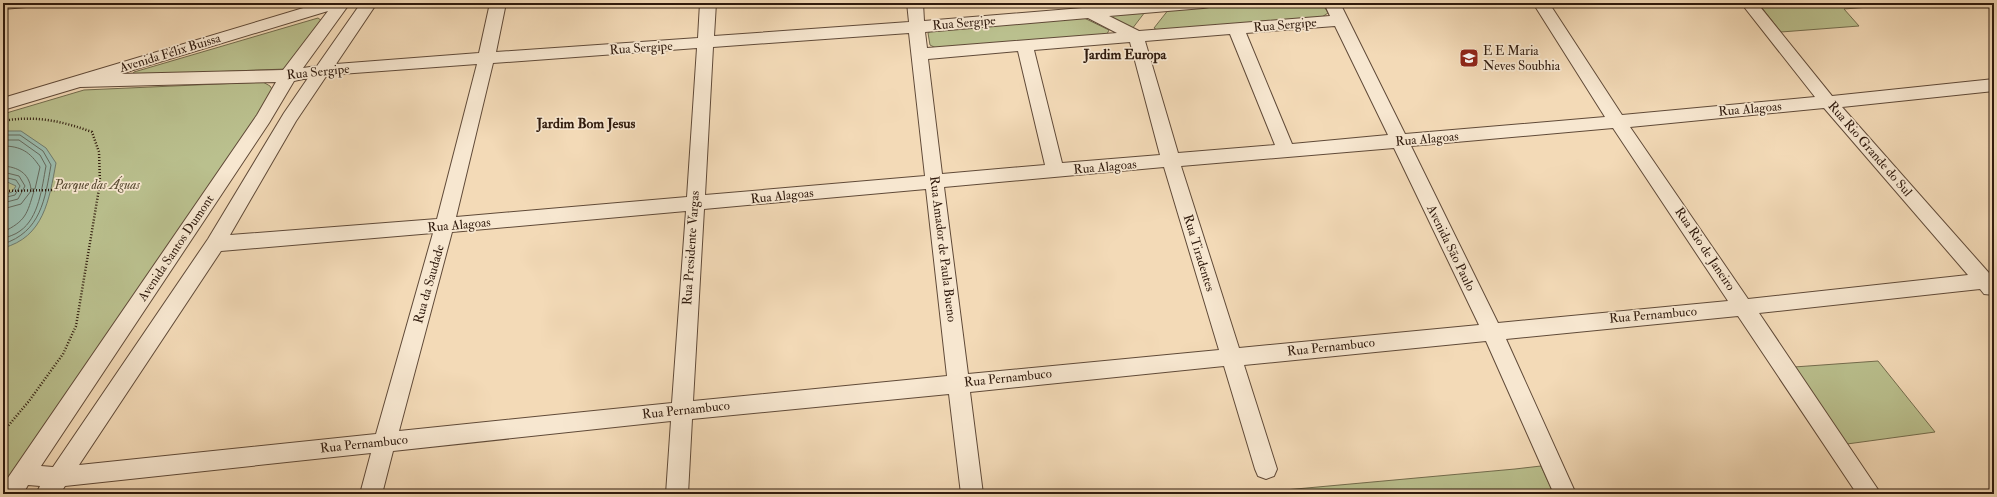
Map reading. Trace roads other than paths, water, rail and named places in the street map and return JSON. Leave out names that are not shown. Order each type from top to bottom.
[{"type":"street","points":[[3,4],[19,3]]},
{"type":"street","name":"Avenida Félix Buissa","points":[[7,110],[78,80],[337,3]]},
{"type":"street","name":"Avenida Santos Dumont","points":[[10,494],[263,119],[288,76],[342,3]]},
{"type":"street","points":[[52,486],[215,244],[290,117],[369,3]]},
{"type":"street","name":"Rua da Saudade","points":[[371,494],[445,226],[487,59],[498,3]]},
{"type":"street","name":"Rua Presidente Vargas","points":[[676,494],[680,411],[708,3]]},
{"type":"street","name":"Rua Amador de Paula Bueno","points":[[914,3],[972,494]]},
{"type":"street","name":"Rua Sergipe","points":[[78,80],[288,76],[324,70],[916,27],[1087,7],[1203,3]]},
{"type":"street","name":"Avenida São Paulo","points":[[1332,3],[1398,142],[1492,331],[1565,494]]},
{"type":"street","name":"Rua Rio de Janeiro","points":[[1541,3],[1617,121],[1870,494]]},
{"type":"street","name":"Rua Rio Grande do Sul","points":[[1749,3],[1829,103],[1991,284]]},
{"type":"street","points":[[1087,7],[1136,36],[1163,5]]},
{"type":"street","name":"Rua Sergipe","points":[[919,54],[1340,20]]},
{"type":"street","points":[[1236,29],[1286,151]]},
{"type":"street","name":"Rua Tiradentes","points":[[1136,36],[1170,161],[1266,469]]},
{"type":"street","points":[[1025,45],[1055,171]]},
{"type":"street","name":"Rua Alagoas","points":[[215,244],[694,205],[934,181],[1398,142],[1829,103],[1994,85]]},
{"type":"street","points":[[263,119],[290,117]]},
{"type":"street","name":"Rua Pernambuco","points":[[23,475],[52,486],[385,442],[680,411],[1492,331],[1991,284]]},
{"type":"water","points":[[3,131],[21,131],[46,148],[56,163],[47,203],[36,226],[28,235],[17,243],[3,248],[3,195],[12,192],[16,186],[3,180]]},
{"type":"place","name":"E E Maria Neves Soubhia","points":[[1469,58]]},
{"type":"district","name":"Jardim Europa","points":[[1125,54]]},
{"type":"district","name":"Jardim Bom Jesus","points":[[586,123]]},
{"type":"park label","name":"Parque das Águas","points":[[97,185]]}]
